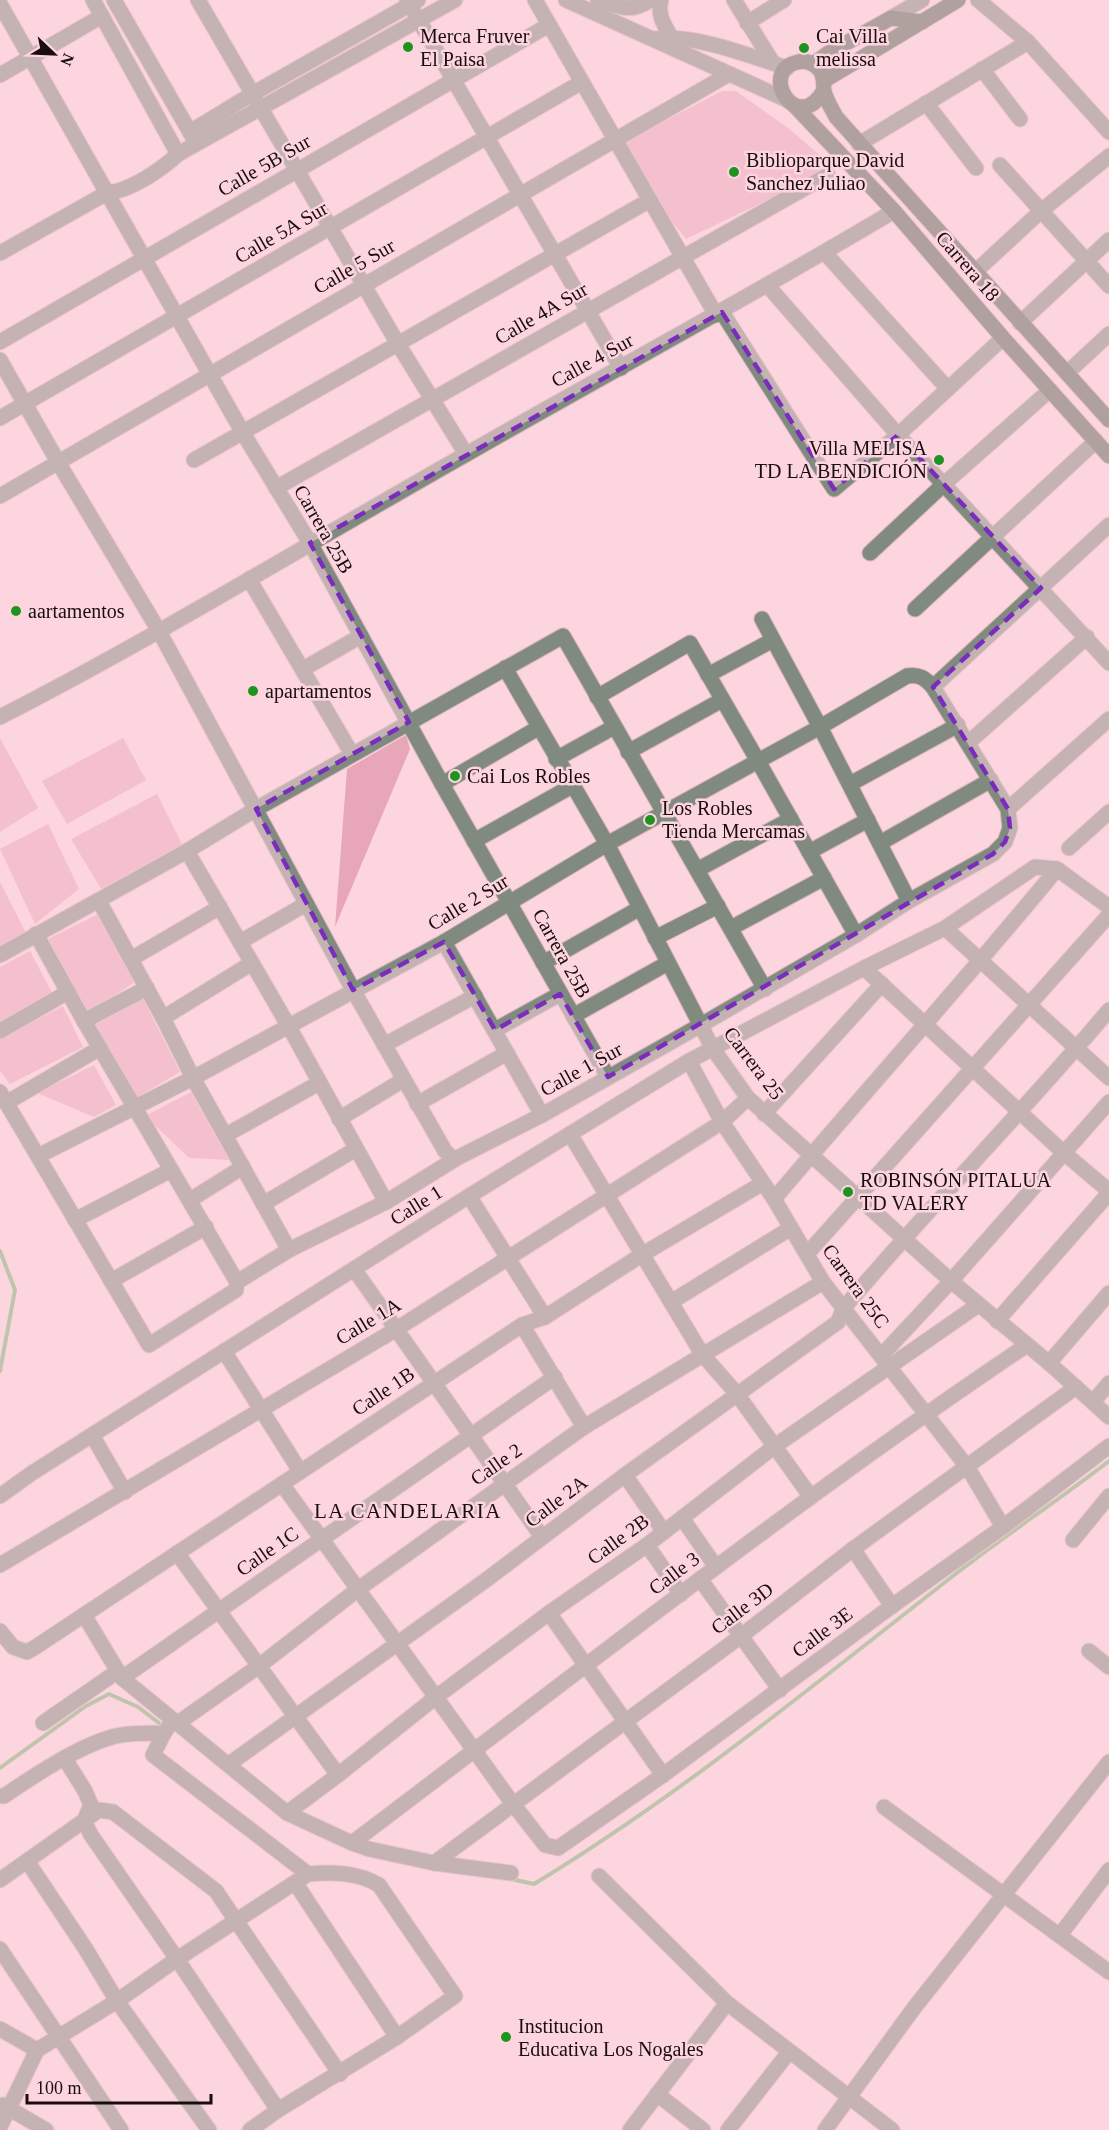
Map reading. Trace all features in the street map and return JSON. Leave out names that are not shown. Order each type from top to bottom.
[{"type":"street","points":[[93,0],[178,154]]},
{"type":"street","points":[[198,0],[398,344],[466,454]]},
{"type":"street","points":[[193,138],[262,107],[455,0]]},
{"type":"street","points":[[535,0],[683,257],[834,489],[898,435],[1003,338]]},
{"type":"street","points":[[566,0],[663,38],[729,74],[790,103],[810,105],[819,99],[824,85],[821,71],[813,64],[800,61],[780,65],[688,38],[663,38]]},
{"type":"street","points":[[598,0],[627,9],[639,8],[650,0]]},
{"type":"street","points":[[661,0],[659,7],[663,38]]},
{"type":"street","points":[[734,0],[747,23],[780,65],[781,91],[790,103]]},
{"type":"street","points":[[747,23],[784,0]]},
{"type":"street","points":[[813,64],[921,0]]},
{"type":"street","points":[[824,85],[958,0]]},
{"type":"street","points":[[978,0],[1028,42],[1109,132]]},
{"type":"street","points":[[121,2],[193,138]]},
{"type":"street","points":[[0,253],[107,193],[120,192],[167,164],[193,138],[254,93],[411,2],[418,21],[621,368]]},
{"type":"street","name":"Carrera 25B","points":[[0,4],[243,433],[310,543],[441,784],[608,1077]]},
{"type":"street","points":[[0,75],[102,16]]},
{"type":"street","points":[[891,18],[922,22]]},
{"type":"street","name":"Calle 5B Sur","points":[[0,342],[549,25]]},
{"type":"street","points":[[859,144],[1028,42]]},
{"type":"street","points":[[982,69],[1020,119]]},
{"type":"street","name":"Calle 5 Sur","points":[[0,496],[729,74]]},
{"type":"street","name":"Calle 5A Sur","points":[[0,418],[582,82]]},
{"type":"street","name":"Carrera 18","points":[[824,85],[836,117],[1109,420]]},
{"type":"street","name":"Carrera 18","points":[[790,103],[894,211],[1003,338],[1109,456]]},
{"type":"street","points":[[926,103],[976,168]]},
{"type":"street","points":[[975,272],[1041,211],[1109,156]]},
{"type":"street","points":[[1000,165],[1109,286]]},
{"type":"street","name":"Calle 4A Sur","points":[[276,488],[828,175]]},
{"type":"street","points":[[195,460],[650,200]]},
{"type":"street","name":"Calle 4 Sur","points":[[0,717],[159,631],[466,454],[768,286],[894,211]]},
{"type":"street","points":[[1020,323],[1109,240]]},
{"type":"street","points":[[825,253],[948,389]]},
{"type":"street","points":[[768,286],[898,435],[1109,663]]},
{"type":"street","points":[[1067,373],[1109,334]]},
{"type":"street","points":[[0,360],[159,631],[403,1080],[445,1152],[458,1158]]},
{"type":"street","points":[[870,553],[1050,390]]},
{"type":"street","points":[[1065,407],[1083,392]]},
{"type":"street","points":[[915,609],[1096,441]]},
{"type":"street","points":[[1109,525],[933,687],[1008,809],[1109,719]]},
{"type":"street","points":[[249,579],[352,754]]},
{"type":"street","points":[[762,619],[909,901]]},
{"type":"street","points":[[303,669],[361,636]]},
{"type":"street","points":[[0,955],[99,901],[255,809],[563,636],[765,989]]},
{"type":"street","points":[[968,742],[1087,637]]},
{"type":"street","points":[[708,675],[773,640]]},
{"type":"street","points":[[597,697],[690,643],[856,935]]},
{"type":"street","name":"Carrera 25","points":[[505,668],[607,844],[707,1038],[748,1098],[978,1305],[1049,1363],[1109,1417]]},
{"type":"street","name":"Calle 2 Sur","points":[[38,1156],[193,1078],[444,942],[607,844],[820,727],[907,676],[916,675],[925,678],[933,687]]},
{"type":"street","points":[[628,752],[722,700]]},
{"type":"street","points":[[850,784],[958,725]]},
{"type":"street","points":[[556,759],[614,727]]},
{"type":"street","points":[[441,784],[538,728]]},
{"type":"street","points":[[880,843],[991,780]]},
{"type":"street","points":[[474,842],[572,786]]},
{"type":"street","name":"Calle 1 Sur","points":[[111,1281],[150,1345],[236,1290],[237,1282],[289,1250],[386,1202],[458,1158],[542,1115],[608,1077],[707,1038],[765,989],[909,901],[993,854],[1005,842],[1010,828],[1008,809]]},
{"type":"street","points":[[1069,848],[1109,812]]},
{"type":"street","points":[[697,870],[791,819]]},
{"type":"street","points":[[809,852],[868,820]]},
{"type":"street","points":[[187,851],[288,1025],[386,1202]]},
{"type":"street","points":[[997,1320],[1109,1192],[864,968],[945,928],[1035,867],[1057,869],[1109,907]]},
{"type":"street","points":[[774,1199],[981,962],[1057,869]]},
{"type":"street","points":[[731,928],[824,878]]},
{"type":"street","points":[[99,901],[193,1078],[289,1250]]},
{"type":"street","points":[[240,942],[306,904]]},
{"type":"street","points":[[655,938],[717,906]]},
{"type":"street","points":[[131,959],[220,907]]},
{"type":"street","points":[[543,963],[640,908]]},
{"type":"street","points":[[807,1254],[1109,915]]},
{"type":"street","points":[[945,928],[1109,1078]]},
{"type":"street","points":[[36,934],[84,1021],[237,1282]]},
{"type":"street","points":[[444,942],[542,1115]]},
{"type":"street","points":[[163,1018],[252,963]]},
{"type":"street","points":[[573,1016],[668,963]]},
{"type":"street","name":"Calle 1","points":[[0,1496],[32,1473],[468,1196],[689,1061],[707,1038],[864,968]]},
{"type":"street","points":[[765,1114],[882,984]]},
{"type":"street","points":[[84,1021],[147,988]]},
{"type":"street","points":[[0,1031],[68,992]]},
{"type":"street","points":[[495,1030],[560,994]]},
{"type":"street","points":[[384,1045],[476,996]]},
{"type":"street","points":[[843,1309],[903,1238],[1109,1010]]},
{"type":"street","points":[[100,1048],[3,1098],[111,1281],[206,1227]]},
{"type":"street","points":[[417,1104],[507,1053]]},
{"type":"street","name":"Carrera 25C","points":[[689,1061],[722,1122],[774,1199],[824,1282],[968,1468],[1003,1527]]},
{"type":"street","points":[[339,1119],[403,1080]]},
{"type":"street","points":[[226,1135],[319,1083]]},
{"type":"street","name":"Calle 1A","points":[[0,1565],[395,1330],[722,1122],[748,1098]]},
{"type":"street","points":[[885,1360],[951,1281],[1109,1102]]},
{"type":"street","points":[[570,1134],[702,1354],[737,1394],[812,1497]]},
{"type":"street","points":[[263,1204],[356,1149]]},
{"type":"street","points":[[190,1200],[243,1167]]},
{"type":"street","points":[[75,1220],[171,1170]]},
{"type":"street","name":"Calle 1B","points":[[0,1631],[13,1647],[27,1652],[34,1648],[522,1325],[544,1317],[643,1254],[763,1183]]},
{"type":"street","points":[[468,1196],[544,1317]]},
{"type":"street","points":[[671,1302],[791,1228]]},
{"type":"street","points":[[354,1269],[542,1537]]},
{"type":"street","name":"Calle 2","points":[[164,1733],[171,1723],[178,1723],[259,1666],[357,1590],[584,1427],[824,1282]]},
{"type":"street","points":[[1049,1363],[1109,1293]]},
{"type":"street","name":"Calle 2B","points":[[287,1813],[436,1697],[549,1613],[647,1545],[885,1360],[978,1305]]},
{"type":"street","name":"Calle 2A","points":[[229,1764],[486,1580],[625,1475],[838,1322],[843,1309]]},
{"type":"street","points":[[522,1325],[584,1427]]},
{"type":"street","name":"Calle 3","points":[[352,1844],[716,1567],[927,1413],[1027,1345]]},
{"type":"street","points":[[224,1351],[300,1472]]},
{"type":"street","name":"Calle 1C","points":[[43,1723],[219,1610],[555,1377]]},
{"type":"street","points":[[1093,1402],[1109,1383]]},
{"type":"street","name":"Calle 3D","points":[[434,1863],[741,1636],[853,1549],[1076,1388]]},
{"type":"street","points":[[92,1435],[125,1492]]},
{"type":"street","name":"Calle 3E","points":[[513,1804],[545,1845],[558,1848],[780,1690],[1003,1527],[1109,1446]]},
{"type":"street","points":[[625,1475],[664,1532]]},
{"type":"street","points":[[282,1484],[513,1804]]},
{"type":"street","points":[[1072,1540],[1109,1496]]},
{"type":"street","points":[[682,1518],[716,1567]]},
{"type":"street","points":[[647,1545],[681,1594]]},
{"type":"street","points":[[853,1549],[892,1606]]},
{"type":"street","points":[[177,1553],[338,1775]]},
{"type":"street","points":[[700,1579],[780,1690]]},
{"type":"street","points":[[549,1613],[663,1775]]},
{"type":"street","points":[[84,1615],[120,1675],[287,1813],[352,1844],[369,1849],[434,1863],[512,1873]]},
{"type":"street","points":[[1089,1651],[1109,1667]]},
{"type":"street","points":[[0,1796],[64,1759],[113,1737],[134,1733],[164,1733],[153,1755],[302,1879],[397,2037]]},
{"type":"street","points":[[64,1759],[91,1804],[84,1821]]},
{"type":"street","points":[[825,2130],[914,2008],[1109,1762]]},
{"type":"street","points":[[884,1807],[1109,1972]]},
{"type":"street","points":[[0,1880],[99,1810],[113,1812],[216,1891],[340,2074]]},
{"type":"street","points":[[84,1821],[100,1849],[278,2110]]},
{"type":"street","points":[[27,1862],[86,1948],[117,2001],[209,2130]]},
{"type":"street","points":[[1060,1935],[1109,1870]]},
{"type":"street","points":[[0,2127],[5,2106],[37,2050],[117,2001],[277,1893],[302,1879],[332,1872],[367,1878],[379,1885],[455,1996],[397,2037],[278,2110],[250,2130]]},
{"type":"street","points":[[599,1876],[727,2003],[892,2130]]},
{"type":"street","points":[[0,1949],[121,2130]]},
{"type":"street","points":[[630,2130],[727,2003]]},
{"type":"street","points":[[0,2029],[37,2050]]},
{"type":"street","points":[[728,2130],[789,2052]]},
{"type":"street","points":[[657,2094],[703,2130]]},
{"type":"street","points":[[5,2106],[46,2130]]},
{"type":"highlighted area","points":[[722,312],[834,489],[898,435],[1041,588],[933,687],[1008,809],[1010,828],[1005,842],[993,854],[608,1077],[560,994],[495,1030],[444,942],[353,990],[256,809],[409,722],[310,543]]},
{"type":"shaded area","points":[[722,91],[736,91],[788,128],[835,168],[686,239],[666,214],[624,142]]},
{"type":"shaded area","points":[[406,735],[410,749],[335,927],[347,769]]},
{"type":"shaded area","points":[[0,738],[38,808],[0,832]]},
{"type":"shaded area","points":[[123,738],[146,780],[67,824],[42,781]]},
{"type":"shaded area","points":[[157,794],[182,844],[101,889],[71,839]]},
{"type":"shaded area","points":[[48,824],[79,889],[35,924],[0,849]]},
{"type":"shaded area","points":[[0,882],[26,933],[0,948]]},
{"type":"shaded area","points":[[98,914],[135,982],[85,1015],[46,940]]},
{"type":"shaded area","points":[[30,951],[52,993],[0,1023],[0,967]]},
{"type":"shaded area","points":[[143,999],[180,1072],[132,1100],[93,1026]]},
{"type":"shaded area","points":[[63,1006],[83,1047],[10,1084],[0,1071],[0,1039]]},
{"type":"shaded area","points":[[94,1065],[116,1105],[94,1117],[37,1093]]},
{"type":"shaded area","points":[[191,1092],[229,1160],[189,1158],[145,1116]]},
{"type":"waterway","points":[[0,1251],[15,1290],[0,1371]]},
{"type":"waterway","points":[[511,1879],[534,1884],[641,1814],[744,1740],[964,1567],[1109,1461]]},
{"type":"waterway","points":[[0,1768],[86,1706],[109,1694],[138,1707],[159,1723]]},
{"type":"place","name":"Merca Fruver El Paisa","points":[[408,47]]},
{"type":"place","name":"Cai Villa melissa","points":[[804,48]]},
{"type":"place","name":"Biblioparque David Sanchez Juliao","points":[[734,172]]},
{"type":"place","name":"Villa MELISA TD LA BENDICIÓN","points":[[939,460]]},
{"type":"place","name":"aartamentos","points":[[16,611]]},
{"type":"place","name":"apartamentos","points":[[253,691]]},
{"type":"place","name":"Cai Los Robles","points":[[455,776]]},
{"type":"place","name":"Los Robles Tienda Mercamas","points":[[650,820]]},
{"type":"place","name":"ROBINSÓN PITALUA TD VALERY","points":[[848,1192]]},
{"type":"place","name":"Institucion Educativa Los Nogales","points":[[506,2037]]},
{"type":"district","name":"LA CANDELARIA","points":[[408,1511]]}]
